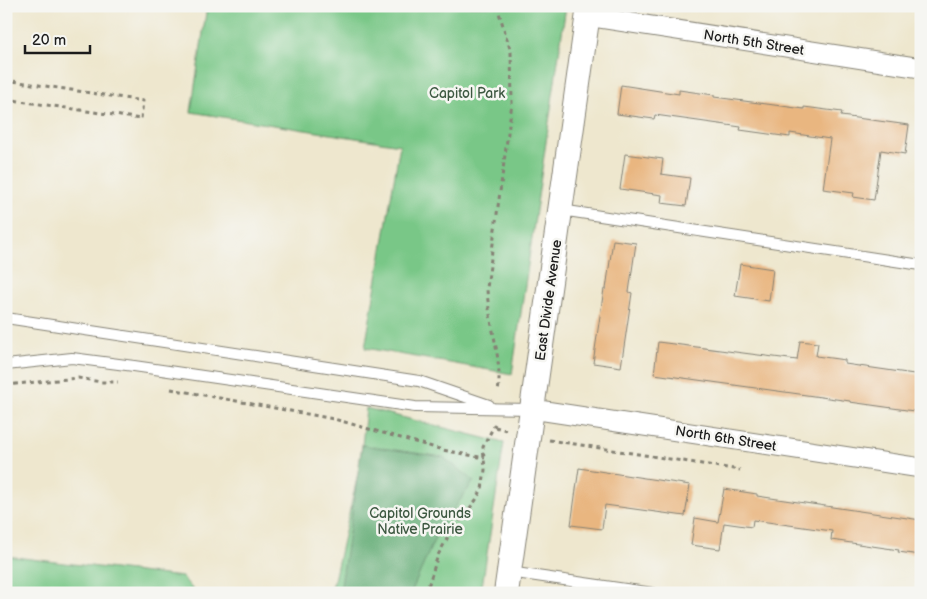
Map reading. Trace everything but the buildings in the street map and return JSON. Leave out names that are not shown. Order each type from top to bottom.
[{"type":"street","name":"North 5th Street","points":[[588,11],[921,68]]},
{"type":"street","name":"East Divide Avenue","points":[[507,582],[588,11]]},
{"type":"street","name":"North 6th Street","points":[[532,409],[921,468]]},
{"type":"lane","points":[[561,210],[921,265]]},
{"type":"lane","points":[[6,318],[419,381],[497,408]]},
{"type":"lane","points":[[6,365],[72,358],[414,407],[532,409]]},
{"type":"lane","points":[[507,582],[653,593]]},
{"type":"path","points":[[497,6],[511,52],[512,103],[487,288],[500,379]]},
{"type":"path","points":[[6,80],[144,101],[140,119],[6,99]]},
{"type":"path","points":[[6,385],[78,378],[101,382],[124,381]]},
{"type":"path","points":[[169,388],[334,419],[443,450],[485,458]]},
{"type":"path","points":[[426,593],[438,555],[448,537],[482,489],[485,470],[484,447],[495,427],[557,442],[740,470]]},
{"type":"green space","name":"Capitol Park","points":[[207,6],[566,6],[512,374],[365,348],[400,145],[191,112]]},
{"type":"green space","name":"Capitol Grounds Native Prairie","points":[[366,408],[504,443],[481,593],[331,593],[360,465]]},
{"type":"green space","points":[[362,445],[443,457],[474,481],[438,531],[411,593],[340,593]]},
{"type":"green space","points":[[6,556],[182,577],[196,593],[6,593]]}]
